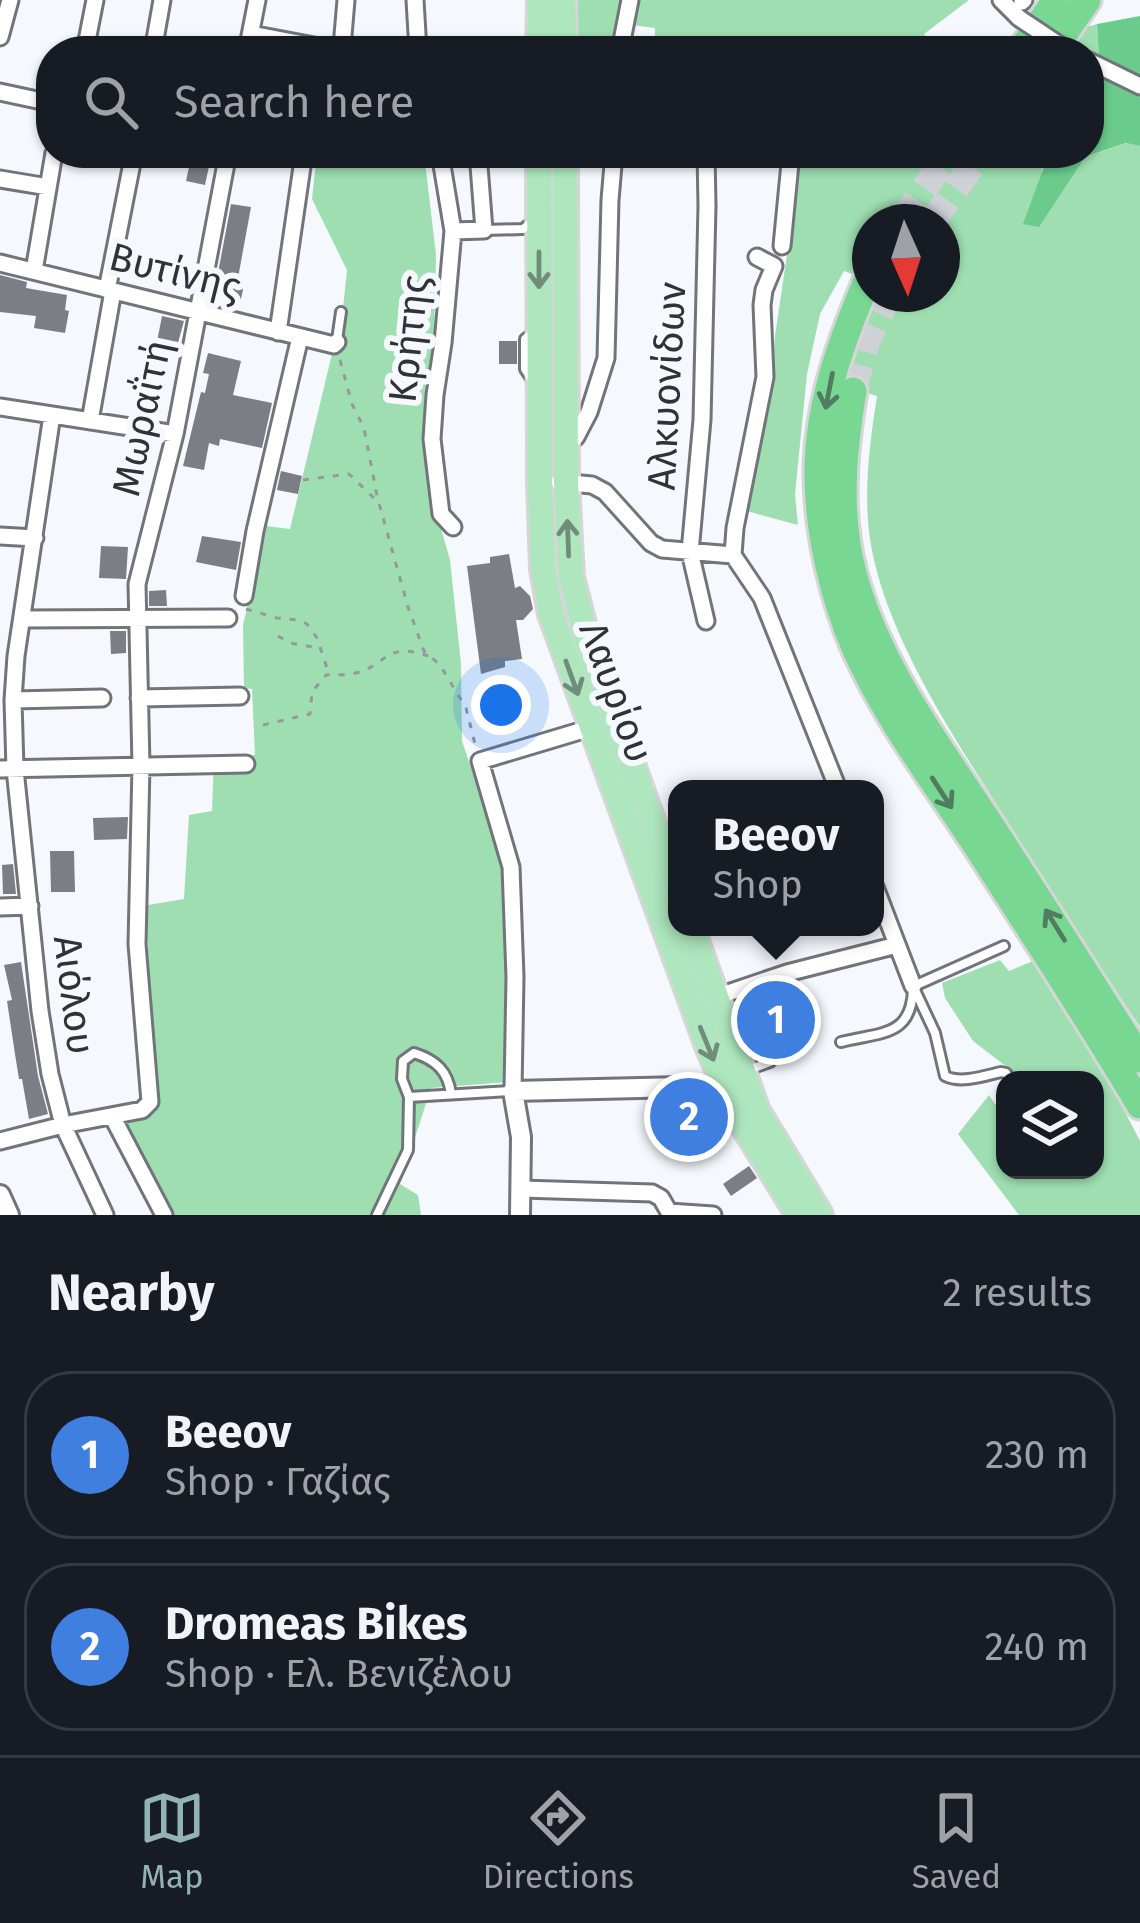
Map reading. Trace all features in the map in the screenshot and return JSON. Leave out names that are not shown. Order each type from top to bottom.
[{"type":"highway","points":[[1031,36],[1056,0]]},
{"type":"highway","points":[[1062,36],[1087,0]]},
{"type":"highway","points":[[854,312],[830,379],[820,450],[821,520],[856,649],[900,727],[1140,1105]]},
{"type":"highway","points":[[854,391],[845,439],[845,526],[852,571],[886,662],[1140,1059]]},
{"type":"main road","points":[[539,0],[539,36]]},
{"type":"main road","points":[[563,0],[564,36]]},
{"type":"main road","name":"Λαυρίου","points":[[539,168],[539,482],[547,596],[562,650],[691,1004],[820,1215]]},
{"type":"main road","name":"Λαυρίου","points":[[566,168],[569,568],[576,607],[668,864]]},
{"type":"main road","name":"Λαυρίου","points":[[694,936],[726,1025],[752,1140],[790,1212]]},
{"type":"street","points":[[0,37],[10,0]]},
{"type":"street","points":[[88,36],[95,0]]},
{"type":"street","points":[[156,36],[163,0]]},
{"type":"street","points":[[250,36],[257,0]]},
{"type":"street","points":[[343,36],[346,0]]},
{"type":"street","points":[[415,0],[417,36]]},
{"type":"street","points":[[623,36],[631,0]]},
{"type":"street","points":[[1001,0],[1022,7],[1052,36]]},
{"type":"street","points":[[1104,68],[1140,86]]},
{"type":"street","points":[[0,92],[36,100]]},
{"type":"street","points":[[34,271],[51,168]]},
{"type":"street","points":[[90,421],[131,168]]},
{"type":"street","name":"Μωραΐτή","points":[[112,1116],[142,1110],[150,1102],[137,944],[138,577],[175,434],[225,168]]},
{"type":"street","points":[[278,332],[302,168]]},
{"type":"street","name":"Κρήτης","points":[[442,168],[453,231],[433,440],[441,514],[454,526]]},
{"type":"street","points":[[453,231],[484,230],[479,168]]},
{"type":"street","points":[[539,446],[566,445],[576,437],[606,358],[613,168]]},
{"type":"street","name":"Αλκυονίδων","points":[[706,168],[702,420],[690,552],[706,621]]},
{"type":"street","points":[[782,246],[790,168]]},
{"type":"street","points":[[0,179],[48,188]]},
{"type":"street","points":[[757,256],[774,266],[762,304],[765,377],[735,528],[734,555],[762,598],[834,780]]},
{"type":"street","name":"Βυτίνης","points":[[0,263],[336,344]]},
{"type":"street","points":[[244,596],[300,337]]},
{"type":"street","points":[[0,407],[175,434]]},
{"type":"street","name":"Αιόλου","points":[[52,415],[22,619],[7,769],[53,1090],[63,1125],[105,1215]]},
{"type":"street","points":[[539,482],[599,488],[662,549],[734,555]]},
{"type":"street","points":[[0,536],[35,538]]},
{"type":"street","points":[[22,619],[228,618]]},
{"type":"street","points":[[139,698],[240,696]]},
{"type":"street","points":[[14,700],[101,698]]},
{"type":"street","points":[[520,1215],[520,1138],[513,1091],[511,868],[480,761],[590,728]]},
{"type":"street","points":[[7,769],[247,764]]},
{"type":"street","points":[[0,907],[30,906]]},
{"type":"street","points":[[884,910],[913,986]]},
{"type":"street","points":[[716,998],[787,973],[897,945]]},
{"type":"street","points":[[513,1091],[737,1079]]},
{"type":"street","points":[[0,1141],[112,1116],[164,1215]]},
{"type":"street","points":[[521,1189],[652,1193],[669,1212],[713,1215]]},
{"type":"street","points":[[0,1196],[9,1215]]},
{"type":"lane","points":[[484,230],[523,229],[539,216]]},
{"type":"lane","points":[[336,344],[341,312]]},
{"type":"lane","points":[[913,986],[1004,946]]},
{"type":"lane","points":[[841,1042],[896,1028],[907,1020],[913,986]]},
{"type":"lane","points":[[913,986],[935,1033],[945,1076],[960,1079],[996,1073]]},
{"type":"lane","points":[[376,1215],[408,1150],[409,1097],[402,1079],[403,1061],[414,1053],[430,1058],[442,1068],[451,1094]]},
{"type":"lane","points":[[409,1097],[513,1091]]},
{"type":"path","points":[[336,344],[352,404],[364,428],[408,607],[424,651],[440,664],[466,708],[480,761]]},
{"type":"path","points":[[303,480],[349,474],[379,502]]},
{"type":"path","points":[[244,596],[245,611],[302,620],[317,638],[329,674]]},
{"type":"path","points":[[278,636],[290,644],[319,647]]},
{"type":"path","points":[[263,725],[308,715],[312,692],[329,674],[356,673],[394,652],[430,656]]},
{"type":"green space","points":[[577,0],[625,0],[619,36],[577,36]]},
{"type":"green space","points":[[638,0],[969,0],[926,36],[655,36],[655,28],[632,25]]},
{"type":"green space","points":[[1140,16],[1140,146],[1126,143],[1104,151],[1104,36],[1098,36],[1097,24]]},
{"type":"green space","points":[[1097,24],[1098,36],[1074,36],[1079,29]]},
{"type":"green space","points":[[1127,143],[1140,146],[1140,1027],[922,682],[876,569],[867,498],[877,396],[845,387],[871,312],[960,312],[960,204],[852,204],[852,274],[844,271],[820,314],[807,374],[795,494],[798,525],[743,510],[771,386],[800,168],[1043,168],[1041,172],[1104,168],[1104,151]]},
{"type":"green space","points":[[315,168],[426,168],[436,255],[434,338],[424,411],[432,497],[450,560],[461,664],[462,741],[496,842],[509,915],[508,1082],[431,1088],[400,1184],[418,1195],[421,1215],[169,1215],[123,1122],[150,1116],[157,1105],[146,918],[148,905],[184,899],[189,815],[212,811],[214,756],[255,755],[252,689],[244,688],[243,625],[266,526],[290,529],[343,308],[347,270],[312,199]]},
{"type":"green space","points":[[1044,168],[1078,168],[1039,227],[1023,224]]},
{"type":"green space","points":[[1000,960],[1009,971],[1033,961],[1104,1071],[1012,1071],[973,1041],[945,998],[942,983]]},
{"type":"green space","points":[[1104,1072],[1140,1141],[1140,1215],[1019,1215],[958,1134],[989,1095],[996,1106],[996,1179],[1104,1179]]},
{"type":"building","points":[[189,168],[209,168],[205,185],[186,181]]},
{"type":"building","points":[[231,204],[251,207],[238,278],[243,290],[240,303],[214,294]]},
{"type":"building","points":[[0,275],[27,282],[26,288],[67,295],[65,333],[34,328],[36,316],[0,312]]},
{"type":"building","points":[[162,316],[184,321],[173,361],[154,357]]},
{"type":"building","points":[[499,341],[517,341],[517,364],[499,364]]},
{"type":"building","points":[[208,353],[241,361],[233,395],[272,403],[262,448],[220,439],[219,446],[209,443],[204,470],[183,466],[201,392],[205,393]]},
{"type":"building","points":[[281,471],[302,476],[298,494],[277,490]]},
{"type":"building","points":[[202,536],[241,542],[236,570],[196,562]]},
{"type":"building","points":[[101,546],[128,547],[126,579],[99,578]]},
{"type":"building","points":[[509,554],[515,588],[520,586],[530,596],[533,609],[523,620],[516,620],[522,659],[505,661],[505,667],[481,674],[467,566]]},
{"type":"building","points":[[166,590],[167,606],[149,606],[149,591]]},
{"type":"building","points":[[110,631],[126,631],[126,653],[111,654]]},
{"type":"building","points":[[128,817],[127,839],[94,840],[93,818]]},
{"type":"building","points":[[50,851],[74,851],[75,892],[51,892]]},
{"type":"building","points":[[13,864],[16,894],[3,894],[2,865]]},
{"type":"building","points":[[21,962],[48,1114],[29,1119],[4,965]]},
{"type":"building","points":[[749,1166],[757,1178],[731,1196],[723,1184]]},
{"type":"tunnel","points":[[914,204],[939,168]]},
{"type":"tunnel","points":[[945,204],[970,168]]},
{"type":"tunnel","points":[[853,391],[881,312]]},
{"type":"place","name":"Beeov","points":[[776,1020]]},
{"type":"place","name":"Dromeas Bikes","points":[[689,1117]]}]
